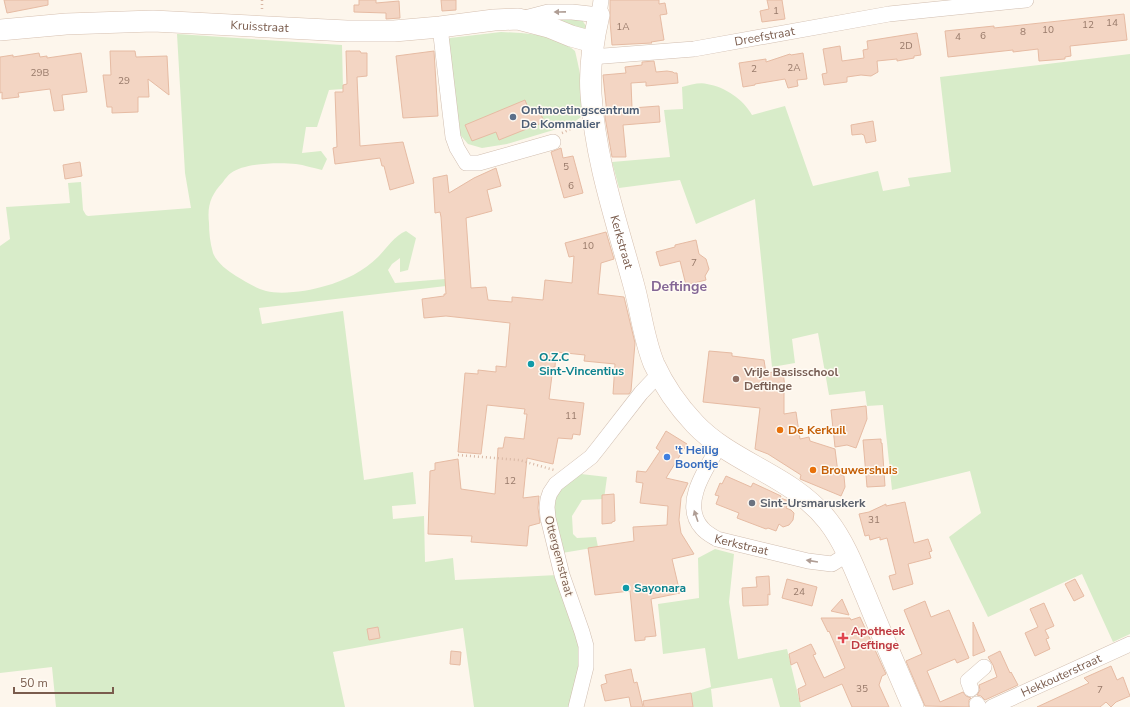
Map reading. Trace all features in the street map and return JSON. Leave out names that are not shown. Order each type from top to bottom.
[{"type":"street","name":"Dreefstraat","points":[[592,50],[694,50],[937,5],[1026,0]]},
{"type":"street","name":"Kerkstraat","points":[[600,7],[592,50],[590,92],[593,123],[598,154],[639,304],[649,347],[658,374],[681,408],[702,430],[720,445],[784,482],[817,509],[828,521],[848,554],[913,707]]},
{"type":"street","name":"Kruisstraat","points":[[0,30],[66,24],[153,21],[347,31],[394,31],[494,20],[518,19],[548,12],[572,12],[600,7]]},
{"type":"street","name":"Kruisstraat","points":[[518,19],[549,27],[571,36],[592,50]]},
{"type":"street","points":[[440,27],[453,137],[457,148],[466,163],[479,163],[553,142]]},
{"type":"street","name":"Ottergemstraat","points":[[576,707],[586,667],[586,646],[562,575],[552,538],[547,507],[550,493],[561,480],[590,457],[658,374]]},
{"type":"street","name":"Kerkstraat","points":[[720,445],[694,496],[695,514],[701,527],[718,539],[808,561],[832,564],[848,554]]},
{"type":"street","name":"Hekkouterstraat","points":[[983,706],[1130,644]]},
{"type":"street","points":[[971,689],[968,681],[984,667]]},
{"type":"path","points":[[553,142],[557,134],[566,132],[583,124],[593,123]]},
{"type":"path","points":[[458,455],[519,460],[553,469],[561,480]]},
{"type":"green space","points":[[550,17],[582,20],[586,26],[585,30]]},
{"type":"green space","points":[[501,32],[530,34],[550,38],[567,45],[575,51],[582,92],[581,117],[570,125],[507,144],[482,148],[468,144],[457,131],[447,42],[450,38]]},
{"type":"green space","points":[[177,34],[342,45],[343,89],[329,90],[317,127],[306,127],[302,153],[321,151],[327,159],[322,170],[296,164],[271,163],[244,167],[230,174],[215,191],[209,206],[209,234],[213,253],[217,260],[226,269],[258,288],[272,292],[304,291],[332,284],[353,275],[366,267],[378,257],[394,239],[406,231],[416,238],[408,270],[400,272],[400,258],[392,264],[388,270],[395,283],[445,279],[446,286],[259,308],[262,324],[343,311],[364,480],[413,472],[416,504],[392,506],[393,519],[424,516],[425,562],[453,558],[455,580],[557,575],[581,652],[571,707],[474,707],[463,628],[333,652],[345,707],[56,707],[52,667],[0,673],[0,246],[10,239],[6,207],[70,203],[68,183],[81,182],[83,210],[88,216],[191,208],[185,173]]},
{"type":"green space","points":[[1130,54],[1130,634],[1113,642],[1082,574],[988,617],[949,537],[981,513],[970,471],[892,490],[883,405],[867,406],[865,391],[829,395],[818,333],[792,339],[795,363],[772,367],[755,199],[696,224],[680,180],[619,188],[612,162],[670,157],[664,110],[683,109],[682,87],[704,83],[727,91],[739,99],[752,115],[785,106],[813,186],[878,171],[883,191],[910,186],[908,178],[951,172],[940,77]]},
{"type":"green space","points":[[581,474],[607,477],[604,499],[582,500],[572,516],[573,534],[577,538],[596,537],[598,547],[562,553],[554,516],[555,496],[565,483]]},
{"type":"green space","points":[[715,549],[734,554],[729,602],[738,659],[787,649],[801,707],[780,707],[772,678],[711,689],[713,707],[693,707],[691,693],[711,687],[705,648],[663,654],[658,604],[699,598],[698,558]]},
{"type":"building","points":[[4,0],[48,0],[48,5],[7,13]]},
{"type":"building","points":[[359,0],[376,0],[376,3],[399,1],[400,18],[386,19],[386,13],[354,12],[354,5],[359,5]]},
{"type":"building","points":[[441,0],[456,0],[456,10],[442,11]]},
{"type":"building","points":[[610,0],[659,0],[659,4],[665,3],[667,14],[660,15],[664,40],[651,42],[652,43],[612,45]]},
{"type":"building","points":[[767,0],[782,0],[785,19],[762,22],[760,11],[769,9]]},
{"type":"building","points":[[1124,14],[1127,40],[1070,46],[1071,56],[1065,57],[1065,59],[1039,61],[1038,49],[1013,52],[1013,50],[948,57],[945,31],[994,26],[994,28]]},
{"type":"building","points":[[917,33],[921,55],[914,56],[914,58],[897,61],[897,59],[877,61],[878,72],[871,76],[861,75],[847,77],[847,82],[824,85],[822,74],[827,73],[823,49],[840,46],[842,61],[864,58],[863,50],[868,49],[867,41]]},
{"type":"building","points":[[110,51],[135,51],[136,57],[167,56],[169,95],[148,79],[149,97],[138,97],[138,112],[112,113],[112,107],[107,107],[103,75],[111,75]]},
{"type":"building","points":[[346,51],[360,51],[361,53],[367,53],[367,76],[357,77],[360,146],[403,142],[414,183],[390,190],[384,166],[382,166],[380,158],[335,164],[333,148],[337,147],[335,92],[343,92],[343,85],[347,84]]},
{"type":"building","points":[[434,51],[438,116],[403,118],[396,56]]},
{"type":"building","points":[[39,53],[40,57],[47,56],[47,58],[81,53],[87,92],[62,95],[64,110],[54,111],[50,89],[18,93],[19,97],[2,99],[2,92],[0,93],[0,57],[13,55],[13,57]]},
{"type":"building","points":[[803,53],[807,79],[797,80],[798,86],[788,88],[785,79],[743,87],[739,63],[766,59],[766,62],[790,54]]},
{"type":"building","points":[[654,61],[656,72],[667,71],[677,73],[678,83],[646,86],[646,82],[631,83],[632,108],[659,106],[660,122],[623,125],[626,157],[612,157],[605,117],[605,114],[607,114],[603,75],[626,73],[625,67],[642,65],[642,62]]},
{"type":"building","name":"Ontmoetingscentrum De Kommalier","points":[[525,100],[530,113],[539,109],[544,122],[499,140],[496,132],[472,141],[465,125]]},
{"type":"building","points":[[873,121],[876,141],[866,143],[864,135],[852,135],[851,125]]},
{"type":"building","points":[[561,148],[563,158],[573,156],[583,193],[564,198],[551,152]]},
{"type":"building","points":[[80,162],[82,176],[65,179],[63,165]]},
{"type":"building","points":[[496,168],[501,186],[487,190],[492,211],[466,218],[471,288],[486,287],[488,300],[512,302],[512,297],[543,300],[545,280],[572,283],[574,256],[569,257],[565,243],[606,232],[614,259],[601,263],[598,294],[624,297],[635,343],[631,391],[629,394],[613,394],[615,364],[584,361],[585,355],[556,352],[555,367],[553,367],[549,399],[584,403],[580,435],[573,434],[572,439],[558,438],[553,464],[527,458],[523,498],[539,496],[538,508],[540,523],[529,526],[527,546],[471,542],[472,536],[428,534],[430,471],[435,470],[435,463],[458,459],[461,489],[495,494],[498,448],[503,448],[505,437],[524,439],[527,414],[524,414],[525,409],[487,405],[481,454],[458,452],[465,373],[478,374],[478,370],[496,372],[496,366],[506,367],[510,323],[446,316],[424,318],[422,299],[444,296],[444,294],[446,294],[441,217],[440,212],[435,213],[433,178],[447,175],[449,193],[474,178]]},
{"type":"building","points":[[696,240],[699,254],[706,259],[709,269],[705,276],[706,280],[686,285],[680,261],[660,266],[656,252],[675,247],[675,245]]},
{"type":"building","points":[[709,351],[732,353],[732,356],[764,360],[766,373],[783,371],[785,388],[784,414],[796,412],[800,439],[809,437],[810,441],[835,449],[838,473],[844,476],[845,487],[841,496],[800,479],[801,475],[768,454],[755,449],[760,408],[703,402]]},
{"type":"building","points":[[866,406],[867,419],[856,448],[847,445],[835,447],[831,410]]},
{"type":"building","points":[[666,431],[687,444],[666,478],[688,483],[681,498],[679,520],[681,533],[694,554],[672,559],[680,593],[651,599],[656,636],[645,637],[645,640],[635,641],[630,591],[595,595],[588,548],[634,541],[633,527],[667,525],[668,506],[640,503],[643,483],[636,482],[637,471],[646,472],[660,451],[656,448]]},
{"type":"building","points":[[881,439],[885,486],[867,487],[863,440]]},
{"type":"building","name":"Sint-Ursmaruskerk","points":[[726,476],[751,487],[753,483],[781,496],[780,498],[789,501],[786,508],[794,513],[793,520],[789,525],[783,527],[779,524],[776,531],[768,528],[766,529],[737,518],[739,513],[716,504],[719,496],[715,495],[720,483],[722,484]]},
{"type":"building","points":[[614,494],[615,521],[612,523],[602,524],[602,495]]},
{"type":"building","points":[[905,502],[914,543],[928,539],[932,551],[929,552],[931,558],[908,564],[913,584],[893,590],[889,576],[896,574],[887,538],[880,540],[880,537],[870,540],[869,535],[865,536],[859,514],[869,512],[886,504],[886,506]]},
{"type":"building","points":[[769,576],[770,595],[768,594],[768,605],[743,606],[742,588],[757,587],[756,577]]},
{"type":"building","points":[[787,579],[817,587],[812,606],[782,598]]},
{"type":"building","points":[[1075,579],[1084,596],[1074,601],[1065,584]]},
{"type":"building","points":[[842,599],[849,615],[831,611]]},
{"type":"building","points":[[925,601],[931,617],[949,610],[969,658],[957,663],[955,659],[927,671],[940,702],[963,692],[966,696],[971,698],[969,700],[969,707],[925,706],[906,661],[922,654],[904,610]]},
{"type":"building","points":[[1044,603],[1054,626],[1045,630],[1049,638],[1046,639],[1050,649],[1035,656],[1025,633],[1038,627],[1030,609]]},
{"type":"building","points":[[860,617],[886,674],[882,676],[879,685],[889,707],[852,707],[842,684],[800,702],[798,689],[806,685],[797,662],[791,665],[789,654],[811,644],[816,654],[813,655],[824,678],[845,668],[829,631],[828,632],[821,618],[850,618],[851,620]]},
{"type":"building","points":[[973,622],[985,651],[973,656]]},
{"type":"building","points":[[378,627],[380,638],[369,640],[367,629]]},
{"type":"building","points":[[451,651],[461,652],[460,665],[450,664]]},
{"type":"building","points":[[1000,651],[1010,673],[1011,672],[1018,685],[985,700],[981,696],[977,695],[980,690],[979,685],[997,677],[993,665],[988,657]]},
{"type":"building","points":[[1111,666],[1117,680],[1123,677],[1130,696],[1116,702],[1111,707],[1106,702],[1100,707],[1037,707],[1089,683],[1084,678]]},
{"type":"building","points":[[631,669],[634,683],[637,682],[643,707],[631,707],[629,697],[605,701],[601,685],[607,683],[605,675]]},
{"type":"building","points":[[691,693],[693,707],[644,707],[643,701]]},
{"type":"place","name":"Ontmoetingscentrum De Kommalier","points":[[513,117]]},
{"type":"place","name":"O.Z.C Sint-Vincentius","points":[[531,364]]},
{"type":"place","name":"Vrije Basisschool Deftinge","points":[[736,379]]},
{"type":"place","name":"De Kerkuil","points":[[780,430]]},
{"type":"place","name":"'t Heilig Boontje","points":[[667,457]]},
{"type":"place","name":"Brouwershuis","points":[[813,470]]},
{"type":"place","name":"Sint-Ursmaruskerk","points":[[752,503]]},
{"type":"place","name":"Sayonara","points":[[626,588]]},
{"type":"place","name":"Apotheek Deftinge","points":[[843,638]]},
{"type":"district","name":"Deftinge","points":[[679,286]]}]
